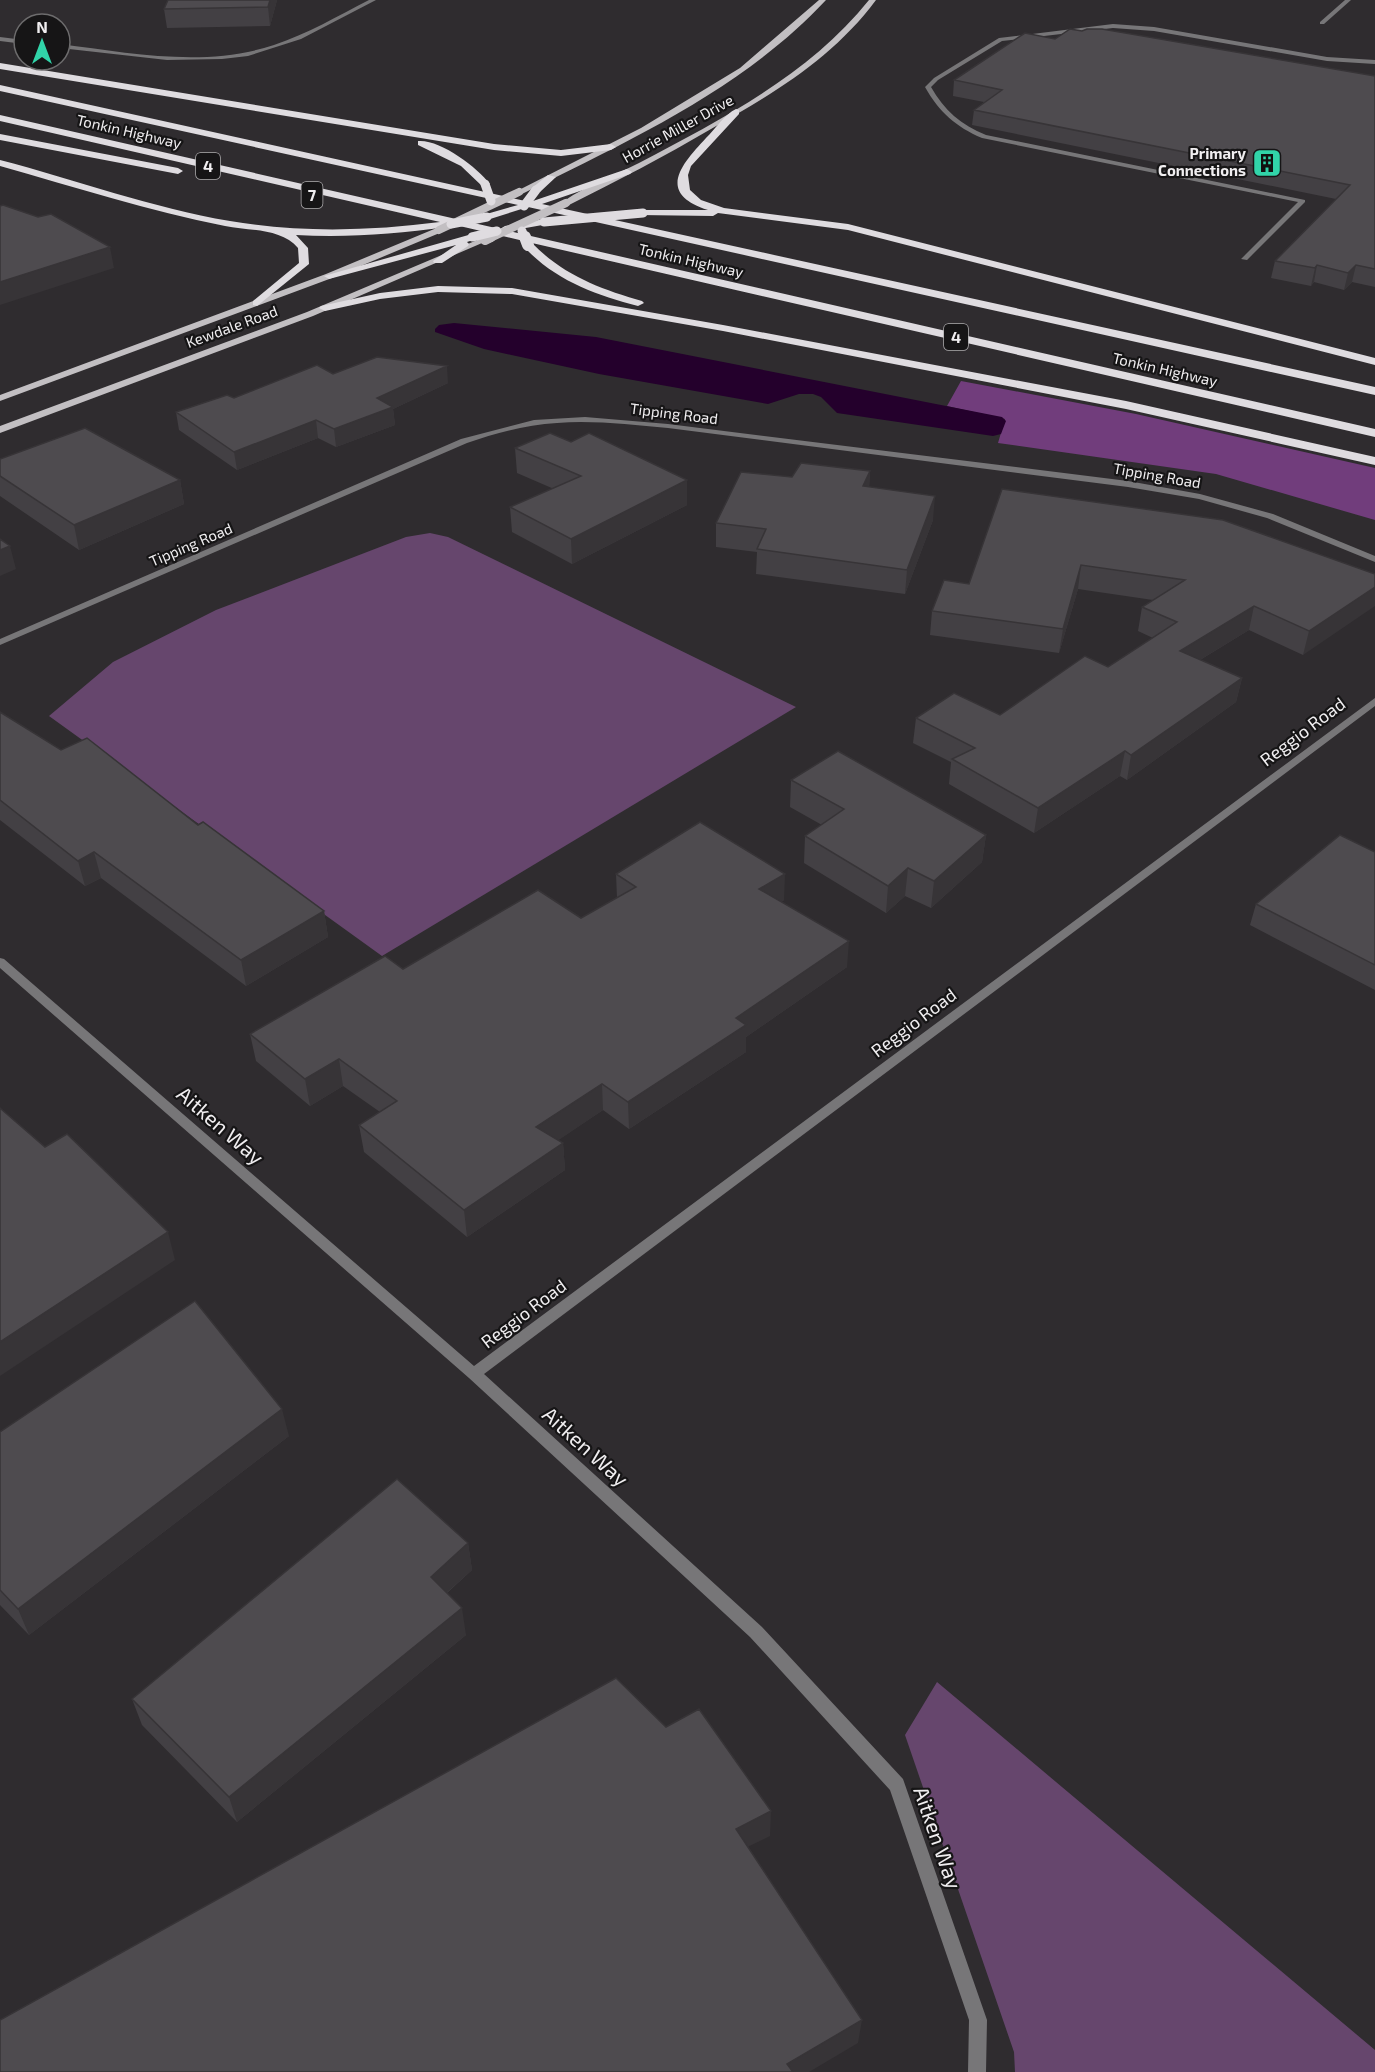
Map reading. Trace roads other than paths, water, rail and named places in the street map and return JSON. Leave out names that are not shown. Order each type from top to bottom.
[{"type":"highway","points":[[0,66],[234,103],[394,132],[545,153],[577,153],[611,147]]},
{"type":"highway","name":"Tonkin Highway","points":[[0,88],[1375,391]]},
{"type":"highway","points":[[736,112],[687,165],[682,175],[681,183],[693,199],[704,206],[848,227],[1375,362]]},
{"type":"highway","name":"Tonkin Highway","points":[[0,118],[1375,433]]},
{"type":"highway","points":[[394,132],[446,153],[470,167],[481,178],[491,201],[483,226],[438,261]]},
{"type":"highway","points":[[0,137],[186,172]]},
{"type":"highway","points":[[0,163],[187,215],[228,224],[274,230],[357,233],[451,224],[488,212],[523,207],[627,172]]},
{"type":"highway","name":"7","points":[[198,175],[426,215]]},
{"type":"highway","points":[[551,177],[532,189],[523,207],[518,226],[528,246],[544,262],[571,280],[593,290],[723,328]]},
{"type":"highway","points":[[329,276],[465,242],[518,226],[643,213],[748,214]]},
{"type":"highway","points":[[257,303],[298,271],[306,258],[304,248],[297,239],[274,230]]},
{"type":"highway","points":[[325,308],[408,292],[475,288],[520,292],[723,328],[1126,405],[1375,461]]},
{"type":"main road","name":"Horrie Miller Drive","points":[[551,177],[692,102],[743,70],[823,0]]},
{"type":"main road","name":"Horrie Miller Drive","points":[[518,226],[627,172],[736,112],[785,80],[832,45],[873,0]]},
{"type":"main road","points":[[488,212],[532,189]]},
{"type":"main road","name":"Kewdale Road","points":[[0,398],[329,276],[451,224]]},
{"type":"main road","name":"Kewdale Road","points":[[0,430],[325,308],[438,261]]},
{"type":"street","points":[[72,48],[148,57],[187,58],[237,55],[272,48],[307,35],[373,0]]},
{"type":"street","points":[[1322,23],[1348,0]]},
{"type":"street","points":[[1245,259],[1303,201],[984,137],[962,129],[935,101],[928,87],[1001,39],[1113,26],[1154,29],[1327,59],[1375,62]]},
{"type":"street","name":"Tipping Road","points":[[0,642],[464,441],[507,427],[557,420],[613,421],[668,426],[1128,484],[1200,497],[1270,516],[1375,559]]},
{"type":"street","name":"Reggio Road","points":[[474,1374],[1375,701]]},
{"type":"street","name":"Aitken Way","points":[[0,962],[474,1374],[756,1632],[897,1785],[978,2020],[977,2072]]},
{"type":"place","name":"Primary Connections","points":[[1267,163]]}]
